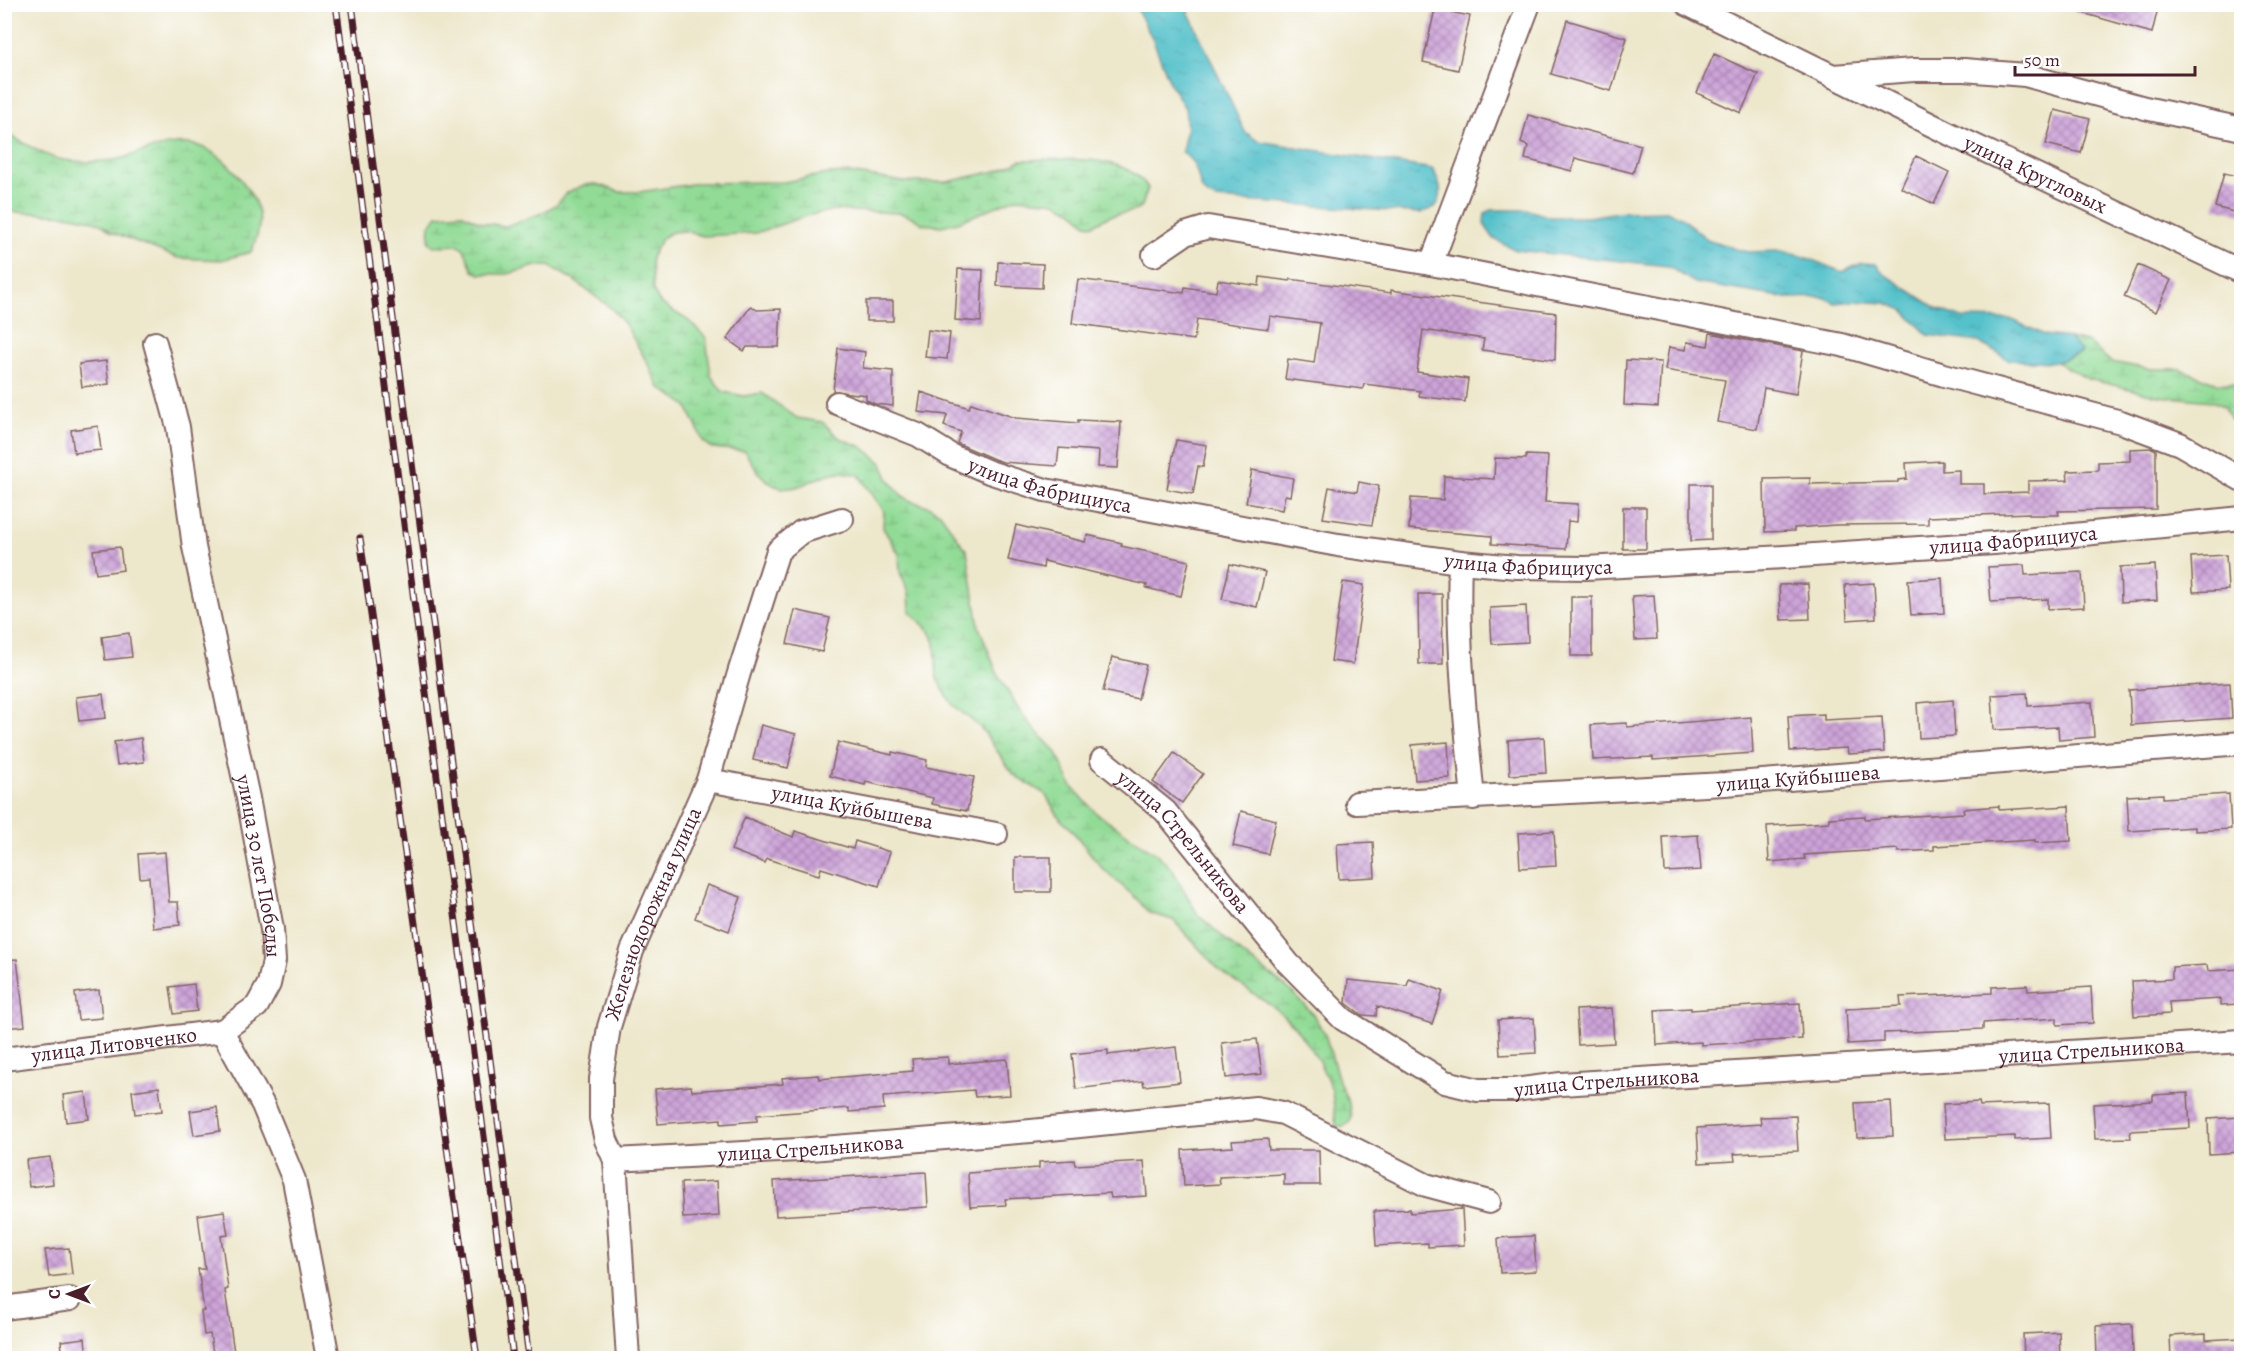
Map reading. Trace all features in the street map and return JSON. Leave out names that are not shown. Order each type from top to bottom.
[{"type":"street","points":[[1431,264],[1529,4]]},
{"type":"street","name":"улица Кругловых","points":[[1688,4],[2141,226],[2241,272]]},
{"type":"street","points":[[1832,76],[1914,70],[1964,70],[2025,75],[2145,108],[2241,129]]},
{"type":"street","points":[[1154,255],[1185,234],[1208,227],[1431,264],[1842,345],[2121,422],[2180,444],[2241,480]]},
{"type":"street","name":"улица 30 лет Победы","points":[[155,343],[178,427],[194,547],[248,798],[272,929],[274,961],[269,984],[257,1006],[222,1031]]},
{"type":"street","name":"улица Фабрициуса","points":[[837,403],[918,435],[952,456],[989,472],[1046,490],[1338,544],[1460,562],[1517,567],[1586,568],[1994,543],[2241,518]]},
{"type":"street","name":"Железнодорожная улица","points":[[628,1359],[615,1160],[606,1140],[601,1118],[601,1079],[609,1027],[632,951],[708,780],[778,551],[801,532],[842,519]]},
{"type":"street","points":[[1460,562],[1458,608],[1460,663],[1473,798]]},
{"type":"street","name":"улица Куйбышева","points":[[1357,803],[1725,784],[2241,743]]},
{"type":"street","name":"улица Стрельникова","points":[[1102,760],[1165,812],[1288,963],[1343,1019],[1445,1082],[1478,1090],[1514,1090],[1561,1084],[2241,1041]]},
{"type":"street","name":"улица Куйбышева","points":[[708,780],[996,834]]},
{"type":"street","points":[[222,1031],[263,1105],[294,1180],[328,1359]]},
{"type":"street","name":"улица Литовченко","points":[[4,1059],[222,1031]]},
{"type":"street","name":"улица Стрельникова","points":[[615,1160],[798,1150],[1031,1131],[1256,1108],[1283,1113],[1426,1185],[1489,1202]]},
{"type":"street","points":[[4,1308],[70,1299]]},
{"type":"green space","points":[[5,134],[47,155],[75,161],[114,160],[174,144],[195,145],[211,151],[237,174],[256,204],[259,226],[251,252],[221,260],[178,258],[110,231],[101,224],[75,216],[5,211]]},
{"type":"green space","points":[[1071,159],[1107,163],[1124,168],[1137,176],[1148,188],[1142,206],[1137,210],[1110,216],[1093,225],[1086,224],[1073,211],[1056,202],[1016,198],[961,221],[941,226],[923,224],[900,213],[834,210],[806,216],[756,233],[703,236],[685,231],[672,232],[661,239],[651,258],[653,291],[660,303],[689,321],[706,338],[711,376],[723,392],[744,396],[762,393],[797,418],[822,422],[840,438],[862,447],[881,462],[888,478],[901,495],[940,513],[967,551],[979,627],[997,673],[1017,707],[1057,753],[1070,784],[1096,813],[1158,855],[1172,869],[1198,915],[1240,952],[1290,990],[1312,1013],[1325,1034],[1339,1081],[1349,1104],[1351,1118],[1349,1123],[1343,1127],[1336,1126],[1332,1090],[1319,1061],[1295,1027],[1275,1008],[1220,971],[1173,920],[1149,913],[1137,899],[1102,868],[1061,820],[1045,794],[1014,775],[981,728],[952,704],[937,679],[935,643],[931,633],[910,611],[909,593],[900,572],[899,554],[883,528],[884,511],[858,474],[834,473],[789,488],[773,485],[759,474],[745,451],[712,448],[703,441],[687,406],[659,387],[625,324],[612,309],[572,279],[549,266],[536,266],[508,274],[480,274],[473,271],[464,249],[459,245],[434,246],[429,242],[430,225],[438,215],[461,213],[482,223],[506,226],[540,214],[556,205],[568,192],[584,185],[596,184],[620,192],[639,192],[699,183],[784,182],[827,174],[851,173],[904,182],[947,182],[1000,170],[1021,160]]},
{"type":"green space","points":[[2069,338],[2087,342],[2111,362],[2149,369],[2180,369],[2217,383],[2241,384],[2241,431],[2223,406],[2212,401],[2159,396],[2088,379],[2056,362],[2081,353]]},
{"type":"water","points":[[1135,5],[1185,5],[1245,132],[1258,141],[1432,169],[1440,188],[1438,203],[1420,213],[1215,199],[1209,196],[1200,186],[1194,165],[1182,151],[1187,128],[1185,108],[1171,85],[1153,40]]},
{"type":"water","points":[[1492,210],[1528,210],[1551,217],[1588,217],[1619,212],[1667,211],[1679,216],[1707,239],[1736,249],[1748,252],[1778,251],[1802,256],[1842,272],[1862,263],[1876,264],[1884,274],[1936,308],[1962,318],[2010,319],[2045,335],[2069,338],[2082,352],[2056,362],[2010,360],[1978,342],[1928,335],[1903,310],[1886,303],[1854,301],[1835,303],[1824,297],[1787,298],[1695,283],[1668,266],[1516,250],[1494,239],[1484,224],[1485,213]]},
{"type":"building","points":[[2073,4],[2159,4],[2152,33],[2072,10]]},
{"type":"building","points":[[1435,9],[1470,16],[1458,70],[1423,62]]},
{"type":"building","points":[[1567,20],[1627,38],[1611,91],[1551,74]]},
{"type":"building","points":[[1714,54],[1758,74],[1741,113],[1697,93]]},
{"type":"building","points":[[2055,110],[2090,119],[2081,153],[2046,144]]},
{"type":"building","points":[[1528,115],[1641,145],[1633,173],[1575,158],[1572,171],[1525,159],[1528,146],[1521,143]]},
{"type":"building","points":[[1916,156],[1949,172],[1934,204],[1901,188]]},
{"type":"building","points":[[2224,173],[2241,177],[2241,214],[2215,207]]},
{"type":"building","points":[[998,262],[1043,264],[1042,288],[997,286]]},
{"type":"building","points":[[2138,265],[2171,280],[2156,312],[2124,297]]},
{"type":"building","points":[[958,269],[983,270],[981,322],[955,320]]},
{"type":"building","points":[[1260,277],[1391,293],[1391,290],[1556,313],[1555,360],[1482,350],[1484,339],[1423,330],[1417,372],[1468,379],[1465,402],[1419,396],[1420,391],[1397,388],[1364,384],[1363,389],[1285,379],[1288,359],[1314,363],[1320,323],[1270,316],[1268,329],[1197,319],[1194,340],[1072,323],[1078,279],[1184,293],[1185,287],[1216,292],[1218,280],[1259,286]]},
{"type":"building","points":[[866,301],[893,301],[893,321],[866,321]]},
{"type":"building","points":[[751,306],[757,310],[781,309],[779,347],[747,347],[744,351],[727,339]]},
{"type":"building","points":[[928,330],[950,333],[947,359],[925,357]]},
{"type":"building","points":[[1710,333],[1803,351],[1796,394],[1764,388],[1757,429],[1717,422],[1725,380],[1665,370],[1669,347],[1686,350],[1687,342],[1708,346]]},
{"type":"building","points":[[838,348],[865,352],[863,368],[893,371],[893,406],[875,404],[866,400],[866,395],[833,391]]},
{"type":"building","points":[[1626,360],[1661,362],[1658,407],[1624,405]]},
{"type":"building","points":[[106,361],[109,384],[82,387],[79,364]]},
{"type":"building","points":[[921,392],[969,408],[971,403],[1016,418],[1078,423],[1078,420],[1121,422],[1118,468],[1098,467],[1099,451],[1059,448],[1057,466],[1003,462],[994,459],[957,443],[961,432],[944,426],[947,415],[918,412]]},
{"type":"building","points":[[98,426],[101,450],[74,453],[71,430]]},
{"type":"building","points":[[1176,440],[1207,445],[1203,467],[1198,466],[1193,494],[1167,489]]},
{"type":"building","points":[[2152,448],[2156,450],[2156,509],[2058,511],[2059,515],[2029,515],[2029,513],[1928,517],[1928,524],[1836,525],[1794,528],[1794,531],[1765,532],[1764,479],[1810,478],[1810,484],[1898,482],[1898,480],[1907,479],[1906,463],[1942,461],[1942,471],[1959,470],[1959,484],[1984,484],[1984,494],[2028,492],[2028,481],[2068,480],[2067,471],[2098,470],[2098,462],[2130,461],[2130,449]]},
{"type":"building","points":[[1526,455],[1548,456],[1545,502],[1578,504],[1577,522],[1568,521],[1566,549],[1492,544],[1492,536],[1409,529],[1411,498],[1443,500],[1444,476],[1494,479],[1495,458],[1526,459]]},
{"type":"building","points":[[1252,470],[1293,478],[1290,496],[1285,495],[1282,510],[1246,503]]},
{"type":"building","points":[[1359,482],[1379,486],[1372,525],[1323,518],[1329,487],[1357,492]]},
{"type":"building","points":[[1691,484],[1711,484],[1711,540],[1691,541]]},
{"type":"building","points":[[1623,507],[1646,507],[1646,549],[1623,549]]},
{"type":"building","points":[[1016,525],[1085,542],[1087,535],[1122,543],[1121,546],[1189,561],[1181,596],[1146,588],[1147,585],[1044,561],[1043,568],[1008,560]]},
{"type":"building","points":[[120,547],[123,570],[96,574],[93,550]]},
{"type":"building","points":[[2226,555],[2228,590],[2193,592],[2191,557]]},
{"type":"building","points":[[1230,564],[1265,572],[1257,607],[1222,599]]},
{"type":"building","points":[[2024,565],[2025,575],[2082,572],[2084,607],[2048,609],[2048,599],[1991,602],[1988,567]]},
{"type":"building","points":[[2155,565],[2157,600],[2121,602],[2120,567]]},
{"type":"building","points":[[1942,578],[1944,613],[1911,615],[1908,580]]},
{"type":"building","points":[[1343,582],[1364,585],[1353,664],[1331,661]]},
{"type":"building","points":[[1874,583],[1876,618],[1847,620],[1845,585]]},
{"type":"building","points":[[1808,584],[1810,619],[1781,620],[1779,585]]},
{"type":"building","points":[[1418,594],[1442,594],[1443,664],[1419,664]]},
{"type":"building","points":[[1654,595],[1657,639],[1635,640],[1632,596]]},
{"type":"building","points":[[1571,597],[1592,597],[1592,656],[1571,656]]},
{"type":"building","points":[[1526,606],[1528,642],[1492,644],[1490,608]]},
{"type":"building","points":[[795,610],[830,618],[822,652],[787,644]]},
{"type":"building","points":[[129,633],[132,657],[105,660],[102,637]]},
{"type":"building","points":[[1112,657],[1146,665],[1138,699],[1103,691]]},
{"type":"building","points":[[2230,683],[2232,718],[2131,725],[2129,690]]},
{"type":"building","points":[[2027,693],[2028,706],[2092,702],[2094,737],[2059,740],[2058,727],[1994,730],[1992,695]]},
{"type":"building","points":[[103,694],[106,718],[79,721],[76,697]]},
{"type":"building","points":[[1953,700],[1955,736],[1919,738],[1917,703]]},
{"type":"building","points":[[1824,714],[1824,720],[1882,717],[1884,752],[1848,754],[1847,748],[1790,751],[1788,716]]},
{"type":"building","points":[[1751,717],[1753,753],[1653,760],[1653,757],[1593,760],[1591,725],[1627,723],[1627,727]]},
{"type":"building","points":[[761,725],[796,734],[788,768],[753,760]]},
{"type":"building","points":[[1544,737],[1546,773],[1510,775],[1508,740]]},
{"type":"building","points":[[141,738],[144,762],[117,765],[114,742]]},
{"type":"building","points":[[838,742],[892,755],[892,752],[927,760],[926,767],[974,777],[967,811],[932,804],[933,798],[830,776]]},
{"type":"building","points":[[1448,742],[1450,778],[1415,780],[1412,745]]},
{"type":"building","points":[[1174,753],[1203,774],[1182,803],[1153,782]]},
{"type":"building","points":[[2163,794],[2163,798],[2229,794],[2231,829],[2195,831],[2195,827],[2129,831],[2127,796]]},
{"type":"building","points":[[1999,806],[1999,810],[2069,806],[2071,841],[2035,843],[2035,840],[1934,846],[1934,850],[1898,852],[1898,849],[1804,855],[1805,859],[1769,862],[1767,826],[1829,822],[1829,818],[1865,816],[1865,819],[1964,813],[1963,809]]},
{"type":"building","points":[[1241,811],[1276,820],[1268,854],[1233,846]]},
{"type":"building","points":[[745,817],[793,837],[795,831],[853,849],[855,841],[890,852],[879,886],[821,868],[819,875],[767,859],[765,863],[731,850]]},
{"type":"building","points":[[1554,831],[1556,866],[1520,868],[1518,833]]},
{"type":"building","points":[[1698,835],[1701,870],[1665,872],[1663,837]]},
{"type":"building","points":[[1373,842],[1375,877],[1339,879],[1337,844]]},
{"type":"building","points":[[165,852],[169,902],[178,902],[180,925],[153,928],[149,877],[140,878],[138,854]]},
{"type":"building","points":[[1015,857],[1051,857],[1051,892],[1015,892]]},
{"type":"building","points":[[707,885],[741,897],[729,931],[695,918]]},
{"type":"building","points":[[17,959],[25,1026],[4,1028],[4,960]]},
{"type":"building","points":[[2207,965],[2208,971],[2241,969],[2241,1004],[2221,1005],[2221,999],[2169,1002],[2170,1014],[2134,1016],[2132,981],[2172,979],[2172,967]]},
{"type":"building","points":[[1409,979],[1443,991],[1432,1024],[1377,1006],[1376,1016],[1362,1015],[1346,1003],[1348,980],[1407,986]]},
{"type":"building","points":[[194,984],[197,1011],[174,1014],[170,987]]},
{"type":"building","points":[[2027,985],[2028,991],[2091,987],[2093,1023],[2057,1025],[2057,1018],[1983,1023],[1983,1029],[1884,1033],[1884,1042],[1848,1044],[1846,1009],[1901,1006],[1900,997],[1992,993],[1992,987]]},
{"type":"building","points":[[99,990],[102,1018],[78,1020],[75,993]]},
{"type":"building","points":[[1800,1003],[1802,1039],[1701,1045],[1701,1042],[1657,1045],[1655,1010]]},
{"type":"building","points":[[1612,1008],[1614,1043],[1578,1045],[1576,1010]]},
{"type":"building","points":[[1534,1018],[1536,1053],[1500,1055],[1498,1020]]},
{"type":"building","points":[[1257,1039],[1262,1074],[1226,1078],[1222,1043]]},
{"type":"building","points":[[1176,1047],[1180,1082],[1144,1086],[1143,1081],[1076,1089],[1072,1054],[1108,1050],[1108,1055]]},
{"type":"building","points":[[948,1057],[948,1064],[1007,1059],[1010,1095],[975,1097],[974,1090],[883,1097],[884,1109],[849,1112],[849,1108],[757,1115],[757,1121],[721,1124],[721,1119],[658,1124],[655,1089],[691,1086],[692,1091],[783,1084],[782,1078],[818,1075],[819,1079],[913,1071],[912,1059]]},
{"type":"building","points":[[159,1087],[162,1111],[135,1114],[132,1091]]},
{"type":"building","points":[[86,1092],[89,1119],[66,1122],[63,1095]]},
{"type":"building","points":[[2188,1093],[2190,1128],[2130,1131],[2131,1138],[2095,1139],[2093,1104],[2153,1101],[2153,1095]]},
{"type":"building","points":[[1891,1101],[1893,1136],[1857,1138],[1855,1103]]},
{"type":"building","points":[[1979,1102],[1980,1106],[2049,1103],[2051,1138],[2015,1140],[2015,1136],[1945,1139],[1943,1104]]},
{"type":"building","points":[[217,1107],[220,1131],[194,1135],[190,1111]]},
{"type":"building","points":[[1796,1116],[1798,1151],[1734,1154],[1735,1161],[1699,1163],[1697,1128],[1761,1124],[1760,1117]]},
{"type":"building","points":[[2241,1117],[2241,1152],[2209,1154],[2208,1119]]},
{"type":"building","points":[[1268,1139],[1269,1150],[1319,1150],[1320,1185],[1284,1185],[1284,1174],[1219,1177],[1220,1184],[1184,1186],[1182,1150],[1233,1147],[1232,1141]]},
{"type":"building","points":[[50,1157],[53,1184],[29,1187],[26,1160]]},
{"type":"building","points":[[1074,1160],[1075,1165],[1144,1161],[1147,1196],[1111,1198],[1110,1193],[1005,1199],[1006,1205],[970,1207],[968,1173],[1039,1168],[1039,1162]]},
{"type":"building","points":[[926,1172],[928,1207],[776,1216],[774,1181]]},
{"type":"building","points":[[717,1181],[719,1216],[683,1218],[681,1183]]},
{"type":"building","points":[[1410,1209],[1410,1213],[1462,1209],[1464,1245],[1428,1247],[1428,1243],[1376,1246],[1374,1211]]},
{"type":"building","points":[[224,1211],[228,1235],[221,1236],[228,1289],[225,1290],[235,1359],[214,1359],[210,1334],[204,1335],[201,1311],[204,1311],[198,1269],[205,1269],[198,1215]]},
{"type":"building","points":[[1534,1236],[1536,1271],[1500,1273],[1498,1238]]},
{"type":"building","points":[[69,1248],[72,1274],[49,1277],[45,1250]]},
{"type":"building","points":[[2132,1324],[2133,1359],[2097,1359],[2096,1326]]},
{"type":"building","points":[[2059,1332],[2060,1359],[2024,1359],[2023,1334]]},
{"type":"building","points":[[2206,1334],[2206,1340],[2241,1338],[2241,1359],[2171,1359],[2170,1336]]},
{"type":"building","points":[[85,1338],[87,1359],[63,1359],[61,1341]]},
{"type":"railway","points":[[336,4],[513,1358]]},
{"type":"railway","points":[[352,4],[529,1358]]},
{"type":"railway","points":[[360,538],[477,1358]]}]
